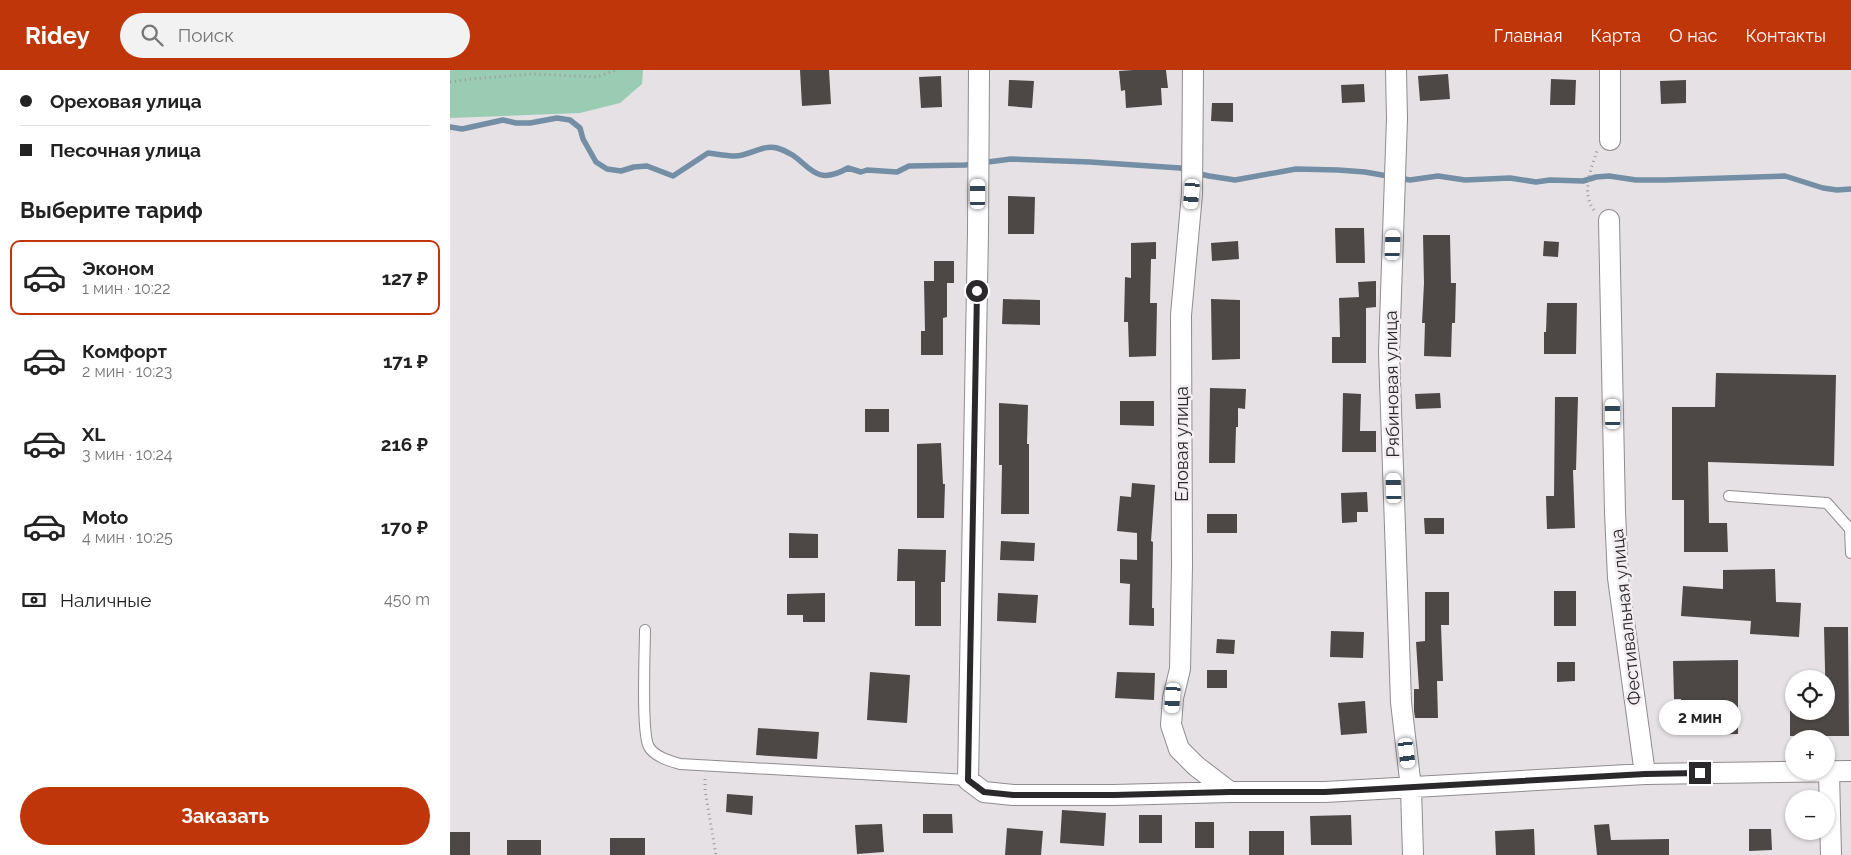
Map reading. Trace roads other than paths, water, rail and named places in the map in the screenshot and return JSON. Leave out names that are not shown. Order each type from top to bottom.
[{"type":"street","points":[[978,70],[968,780],[984,792],[1013,795],[1114,795],[1325,792],[1645,774],[1785,772]]},
{"type":"street","name":"Еловая улица","points":[[1194,70],[1192,186],[1181,315],[1182,566],[1180,669],[1173,698],[1171,725],[1179,749],[1196,766],[1230,792]]},
{"type":"street","name":"Рябиновая улица","points":[[1396,70],[1389,352],[1401,702],[1411,788],[1413,855]]},
{"type":"street","points":[[1610,70],[1610,140]]},
{"type":"street","name":"Фестивальная улица","points":[[1609,220],[1618,578],[1645,774]]},
{"type":"street","points":[[1835,772],[1851,771]]},
{"type":"street","points":[[1829,780],[1831,855]]},
{"type":"lane","points":[[1729,496],[1827,503],[1850,529],[1851,553]]},
{"type":"lane","points":[[645,630],[645,728],[649,748],[662,758],[680,764],[705,766],[968,780]]},
{"type":"waterway","points":[[450,127],[462,129],[503,120],[516,123],[530,123],[557,118],[570,120],[580,128],[583,139],[596,162],[607,169],[621,171],[647,166],[673,176],[708,153],[735,156],[772,147],[788,152],[810,170],[817,174],[825,175],[835,174],[848,168],[861,172],[867,170],[897,172],[909,166],[965,165],[1011,159],[1090,162],[1187,170]]},
{"type":"waterway","points":[[1196,173],[1235,180],[1296,169],[1338,170],[1365,172],[1410,180],[1438,176],[1465,180],[1510,178],[1536,182],[1550,180],[1583,181],[1609,176],[1636,180],[1785,176],[1823,188],[1851,189]]}]
